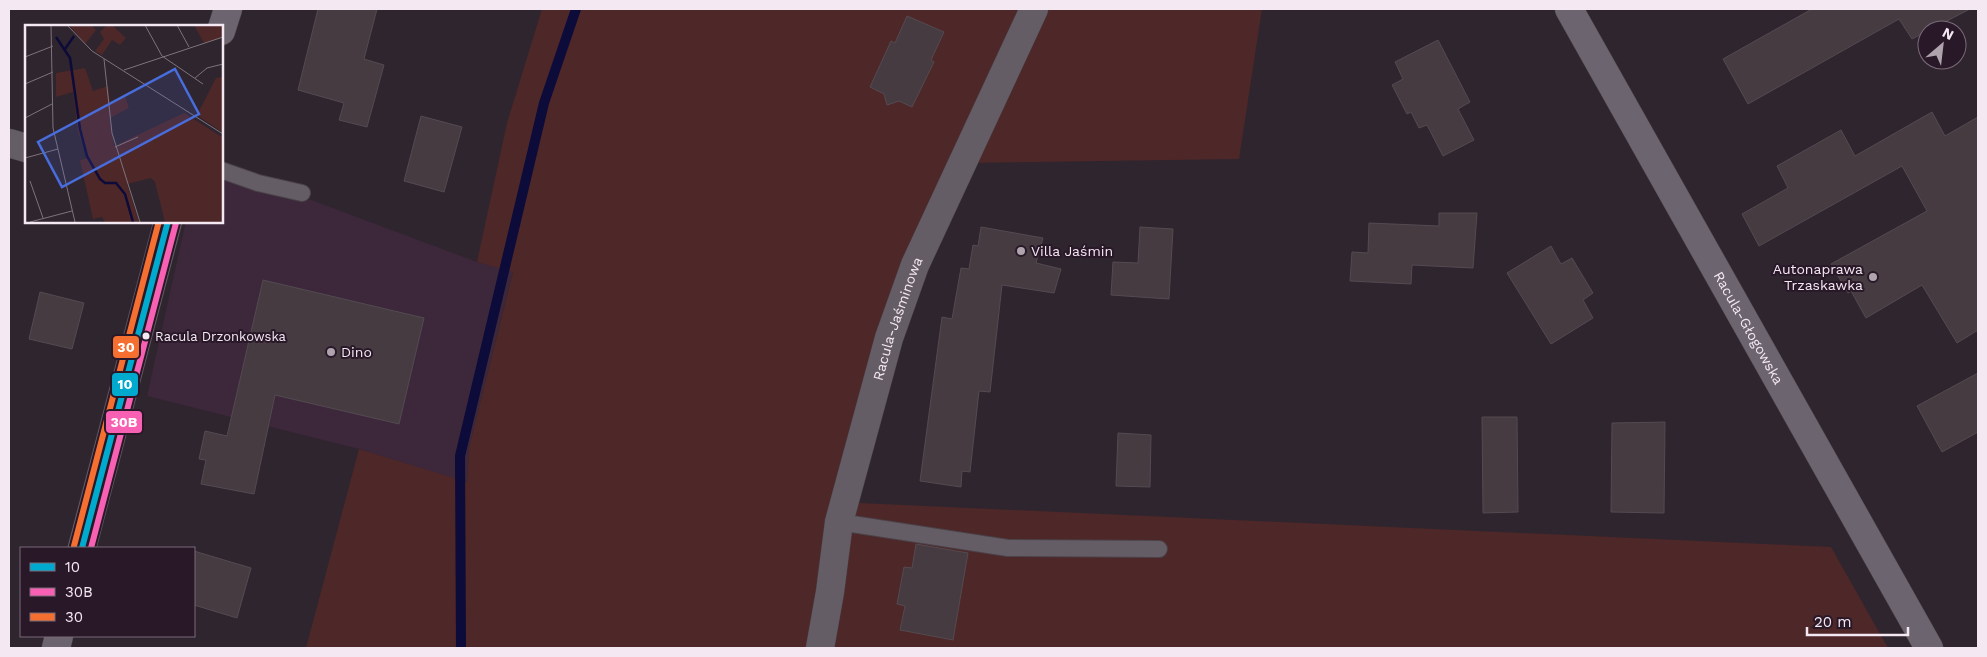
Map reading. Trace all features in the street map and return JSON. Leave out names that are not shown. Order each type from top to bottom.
[{"type":"street","points":[[222,28],[228,9]]},
{"type":"street","name":"Racula-Jaśminowa","points":[[820,648],[830,592],[839,522],[889,338],[915,264],[1034,9]]},
{"type":"street","name":"Racula-Głogowska","points":[[1569,9],[1930,648]]},
{"type":"street","points":[[9,143],[25,148]]},
{"type":"street","points":[[82,547],[168,222]]},
{"type":"lane","points":[[222,170],[302,193]]},
{"type":"lane","points":[[839,522],[1008,548],[1159,549]]},
{"type":"shaded area","points":[[542,9],[1262,9],[1239,159],[958,163],[837,502],[1831,547],[1888,648],[306,648],[359,449],[467,482],[469,448],[513,272],[477,262],[507,123]]},
{"type":"shaded area","points":[[222,166],[477,262],[513,271],[469,448],[467,483],[359,449],[147,396],[186,222],[222,222]]},
{"type":"building","points":[[318,9],[377,9],[364,59],[384,65],[367,127],[339,120],[344,103],[298,90]]},
{"type":"building","points":[[1812,9],[1970,9],[1949,20],[1917,20],[1917,36],[1912,39],[1899,19],[1748,104],[1723,59]]},
{"type":"building","points":[[907,16],[944,32],[931,60],[934,62],[912,107],[899,101],[887,105],[884,94],[870,87],[891,41],[895,43]]},
{"type":"building","points":[[1438,40],[1470,102],[1458,109],[1474,140],[1443,156],[1427,125],[1419,128],[1411,112],[1407,114],[1392,85],[1403,79],[1395,62]]},
{"type":"building","points":[[1932,112],[1945,136],[1978,117],[1978,330],[1957,343],[1922,285],[1866,318],[1851,291],[1848,293],[1831,264],[1927,211],[1902,166],[1759,246],[1742,214],[1788,188],[1777,166],[1841,130],[1855,156]]},
{"type":"building","points":[[421,116],[462,127],[444,192],[404,181]]},
{"type":"building","points":[[1439,213],[1477,213],[1473,268],[1412,265],[1411,284],[1350,281],[1352,252],[1368,253],[1369,223],[1439,226]]},
{"type":"building","points":[[981,227],[1043,238],[1036,263],[1061,269],[1054,293],[1002,285],[990,392],[979,391],[970,472],[962,471],[961,487],[920,481],[942,317],[952,319],[961,268],[969,269],[973,245],[978,246]]},
{"type":"building","points":[[1140,227],[1173,229],[1169,299],[1111,295],[1113,262],[1138,263]]},
{"type":"building","points":[[1551,246],[1561,264],[1572,258],[1593,293],[1583,300],[1593,318],[1551,344],[1507,273]]},
{"type":"building","name":"Dino","points":[[263,280],[424,318],[399,424],[275,395],[254,494],[201,484],[206,460],[199,459],[205,431],[227,436]]},
{"type":"building","points":[[40,292],[84,303],[72,349],[29,339]]},
{"type":"building","points":[[1978,373],[1978,432],[1942,452],[1917,406]]},
{"type":"building","points":[[1482,417],[1517,417],[1518,512],[1483,513]]},
{"type":"building","points":[[1665,422],[1664,513],[1611,512],[1612,423]]},
{"type":"building","points":[[1118,433],[1151,435],[1150,487],[1116,486]]},
{"type":"building","points":[[916,544],[968,553],[953,640],[900,630],[905,606],[897,604],[904,567],[912,568]]},
{"type":"building","points":[[195,551],[251,568],[237,618],[195,605]]},
{"type":"waterway","points":[[461,648],[460,456],[544,103],[576,9]]},
{"type":"transit line","name":"30","points":[[74,546],[159,222]]},
{"type":"transit line","name":"10","points":[[82,547],[168,222]]},
{"type":"transit line","name":"30B","points":[[91,547],[176,223]]},
{"type":"place","name":"Villa Jaśmin","points":[[1021,251]]},
{"type":"place","name":"Autonaprawa Trzaskawka","points":[[1873,277]]},
{"type":"place","name":"Racula Drzonkowska","points":[[146,336]]},
{"type":"place","name":"Dino","points":[[331,352]]}]
